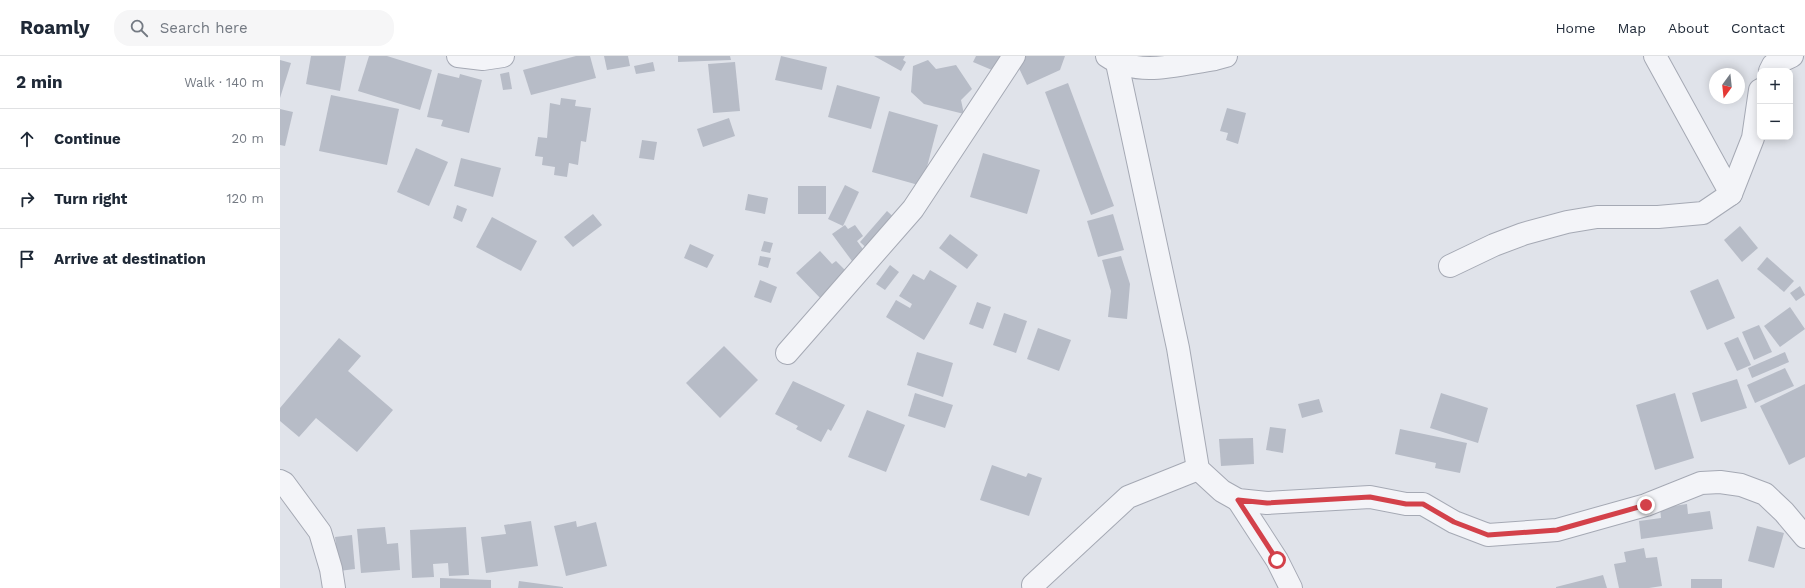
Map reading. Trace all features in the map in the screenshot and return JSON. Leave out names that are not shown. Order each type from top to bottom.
[{"type":"street","points":[[458,56],[483,59],[503,56]]},
{"type":"street","points":[[787,353],[913,209],[1014,56]]},
{"type":"street","points":[[1112,59],[1144,69],[1216,60],[1226,56]]},
{"type":"street","points":[[1656,56],[1731,194]]},
{"type":"street","points":[[1772,68],[1773,65],[1792,56]]},
{"type":"street","points":[[1112,59],[1178,348],[1198,469],[1222,491],[1238,500],[1267,503],[1370,497],[1406,504],[1423,504],[1454,522],[1488,535],[1557,530],[1646,505],[1702,483],[1720,482],[1741,485],[1765,494],[1784,512],[1805,537]]},
{"type":"street","points":[[1450,266],[1494,245],[1523,234],[1567,222],[1597,217],[1658,217],[1703,213],[1731,194],[1752,138],[1758,104]]},
{"type":"street","points":[[1033,585],[1128,497],[1198,469]]},
{"type":"street","points":[[280,481],[284,484],[320,532],[332,569],[334,588]]},
{"type":"street","points":[[1238,500],[1277,560],[1291,588]]},
{"type":"building","points":[[311,56],[346,56],[340,91],[306,84]]},
{"type":"building","points":[[369,56],[387,56],[432,70],[420,110],[358,91]]},
{"type":"building","points":[[576,56],[590,56],[596,78],[531,95],[523,70]]},
{"type":"building","points":[[604,56],[628,56],[630,66],[607,70]]},
{"type":"building","points":[[678,56],[730,56],[731,60],[678,62]]},
{"type":"building","points":[[781,56],[827,67],[822,90],[775,80]]},
{"type":"building","points":[[874,56],[905,56],[903,60],[906,62],[901,71]]},
{"type":"building","points":[[976,56],[1007,56],[999,73],[973,62]]},
{"type":"building","points":[[1023,56],[1065,56],[1060,70],[1027,85],[1016,62]]},
{"type":"building","points":[[280,60],[291,63],[280,98]]},
{"type":"building","points":[[928,60],[936,69],[956,65],[972,89],[961,100],[964,114],[924,104],[911,92],[913,66]]},
{"type":"building","points":[[653,62],[655,71],[636,74],[634,66]]},
{"type":"building","points":[[735,62],[740,111],[713,113],[708,64]]},
{"type":"building","points":[[509,72],[512,89],[503,90],[500,74]]},
{"type":"building","points":[[438,73],[459,78],[460,74],[482,80],[469,133],[441,126],[443,120],[427,117]]},
{"type":"building","points":[[1068,83],[1114,206],[1091,215],[1045,92]]},
{"type":"building","points":[[837,85],[880,97],[871,129],[828,117]]},
{"type":"building","points":[[331,95],[399,109],[387,165],[319,151]]},
{"type":"building","points":[[561,98],[576,100],[575,106],[591,108],[586,142],[581,141],[578,165],[569,163],[567,177],[554,175],[555,167],[542,165],[543,157],[535,156],[538,137],[547,138],[550,103],[560,105]]},
{"type":"building","points":[[1227,108],[1246,113],[1238,144],[1226,140],[1228,133],[1220,131]]},
{"type":"building","points":[[280,109],[293,112],[285,146],[280,145]]},
{"type":"building","points":[[889,111],[938,125],[922,186],[872,172]]},
{"type":"building","points":[[729,118],[735,136],[703,147],[697,129]]},
{"type":"building","points":[[642,140],[657,142],[654,160],[639,158]]},
{"type":"building","points":[[416,148],[448,162],[429,206],[397,192]]},
{"type":"building","points":[[983,153],[1040,170],[1027,214],[970,197]]},
{"type":"building","points":[[461,158],[501,168],[493,197],[454,186]]},
{"type":"building","points":[[845,185],[859,192],[843,226],[828,219]]},
{"type":"building","points":[[798,186],[826,186],[826,214],[798,214]]},
{"type":"building","points":[[748,194],[768,198],[765,214],[745,210]]},
{"type":"building","points":[[457,205],[467,209],[462,222],[453,218]]},
{"type":"building","points":[[887,211],[899,222],[872,253],[860,242]]},
{"type":"building","points":[[593,214],[602,225],[573,247],[564,237]]},
{"type":"building","points":[[1113,214],[1124,250],[1098,257],[1087,221]]},
{"type":"building","points":[[492,217],[537,241],[521,271],[476,247]]},
{"type":"building","points":[[845,225],[848,229],[855,225],[863,236],[857,241],[865,252],[852,261],[832,234]]},
{"type":"building","points":[[1740,226],[1758,248],[1742,262],[1724,240]]},
{"type":"building","points":[[950,234],[978,255],[967,269],[939,248]]},
{"type":"building","points":[[764,241],[773,243],[770,253],[761,251]]},
{"type":"building","points":[[690,244],[714,255],[707,268],[684,258]]},
{"type":"building","points":[[820,251],[832,264],[836,261],[851,276],[824,302],[796,273]]},
{"type":"building","points":[[760,256],[771,258],[768,268],[758,265]]},
{"type":"building","points":[[1121,256],[1130,284],[1127,319],[1108,317],[1111,291],[1102,260]]},
{"type":"building","points":[[1767,257],[1794,281],[1784,292],[1757,269]]},
{"type":"building","points":[[890,265],[899,272],[885,290],[876,284]]},
{"type":"building","points":[[930,270],[957,286],[924,340],[886,317],[896,300],[910,308],[912,304],[899,296],[913,274],[924,280]]},
{"type":"building","points":[[1718,279],[1735,318],[1707,330],[1690,291]]},
{"type":"building","points":[[760,280],[777,287],[771,303],[754,297]]},
{"type":"building","points":[[1800,286],[1805,295],[1796,301],[1790,293]]},
{"type":"building","points":[[977,302],[991,307],[983,329],[969,324]]},
{"type":"building","points":[[1790,307],[1805,329],[1780,347],[1764,326]]},
{"type":"building","points":[[1004,313],[1027,321],[1016,353],[993,345]]},
{"type":"building","points":[[1759,325],[1772,352],[1754,360],[1742,332]]},
{"type":"building","points":[[1038,328],[1071,340],[1059,371],[1027,359]]},
{"type":"building","points":[[1738,337],[1751,365],[1737,371],[1724,343]]},
{"type":"building","points":[[339,338],[361,356],[348,371],[393,410],[357,452],[316,418],[299,437],[280,421],[280,408]]},
{"type":"building","points":[[724,346],[758,380],[720,418],[686,383]]},
{"type":"building","points":[[917,352],[953,363],[943,397],[907,385]]},
{"type":"building","points":[[1785,352],[1789,362],[1752,378],[1748,368]]},
{"type":"building","points":[[1785,368],[1794,386],[1755,403],[1747,385]]},
{"type":"building","points":[[1737,379],[1747,408],[1701,422],[1692,393]]},
{"type":"building","points":[[793,381],[845,405],[831,431],[828,429],[821,442],[796,429],[798,426],[775,414]]},
{"type":"building","points":[[1805,384],[1805,457],[1789,465],[1760,406]]},
{"type":"building","points":[[915,393],[953,405],[945,428],[908,416]]},
{"type":"building","points":[[1441,393],[1488,408],[1478,443],[1430,428]]},
{"type":"building","points":[[1675,393],[1694,458],[1655,470],[1636,405]]},
{"type":"building","points":[[1319,399],[1323,412],[1302,418],[1298,404]]},
{"type":"building","points":[[867,410],[905,425],[886,472],[848,457]]},
{"type":"building","points":[[1270,427],[1286,429],[1283,453],[1266,450]]},
{"type":"building","points":[[1400,429],[1467,443],[1460,473],[1435,468],[1436,463],[1395,454]]},
{"type":"building","points":[[1253,438],[1254,464],[1221,466],[1219,439]]},
{"type":"building","points":[[992,465],[1026,477],[1028,473],[1042,478],[1029,516],[980,500]]},
{"type":"building","points":[[1687,504],[1688,514],[1710,511],[1713,529],[1641,539],[1639,521],[1661,518],[1660,508]]},
{"type":"building","points":[[531,521],[538,566],[486,573],[481,537],[506,534],[504,525]]},
{"type":"building","points":[[576,521],[577,527],[596,522],[607,566],[566,576],[554,526]]},
{"type":"building","points":[[1757,526],[1784,533],[1774,568],[1748,561]]},
{"type":"building","points":[[385,527],[387,544],[398,543],[400,570],[361,573],[357,529]]},
{"type":"building","points":[[466,527],[469,575],[449,576],[448,563],[433,564],[434,577],[412,578],[410,530]]},
{"type":"building","points":[[352,535],[355,569],[339,571],[335,537]]},
{"type":"building","points":[[1644,548],[1646,558],[1657,557],[1662,586],[1649,588],[1619,588],[1614,564],[1626,562],[1624,552]]},
{"type":"building","points":[[1603,575],[1607,588],[1556,588],[1556,587]]},
{"type":"building","points":[[440,578],[491,580],[491,588],[440,588]]},
{"type":"building","points":[[1691,579],[1722,579],[1722,588],[1691,588]]},
{"type":"building","points":[[519,581],[563,587],[563,588],[518,588]]},
{"type":"route","points":[[1277,560],[1238,500],[1267,503],[1370,497],[1406,504],[1423,504],[1454,522],[1488,535],[1519,534],[1557,530],[1646,505]]}]
